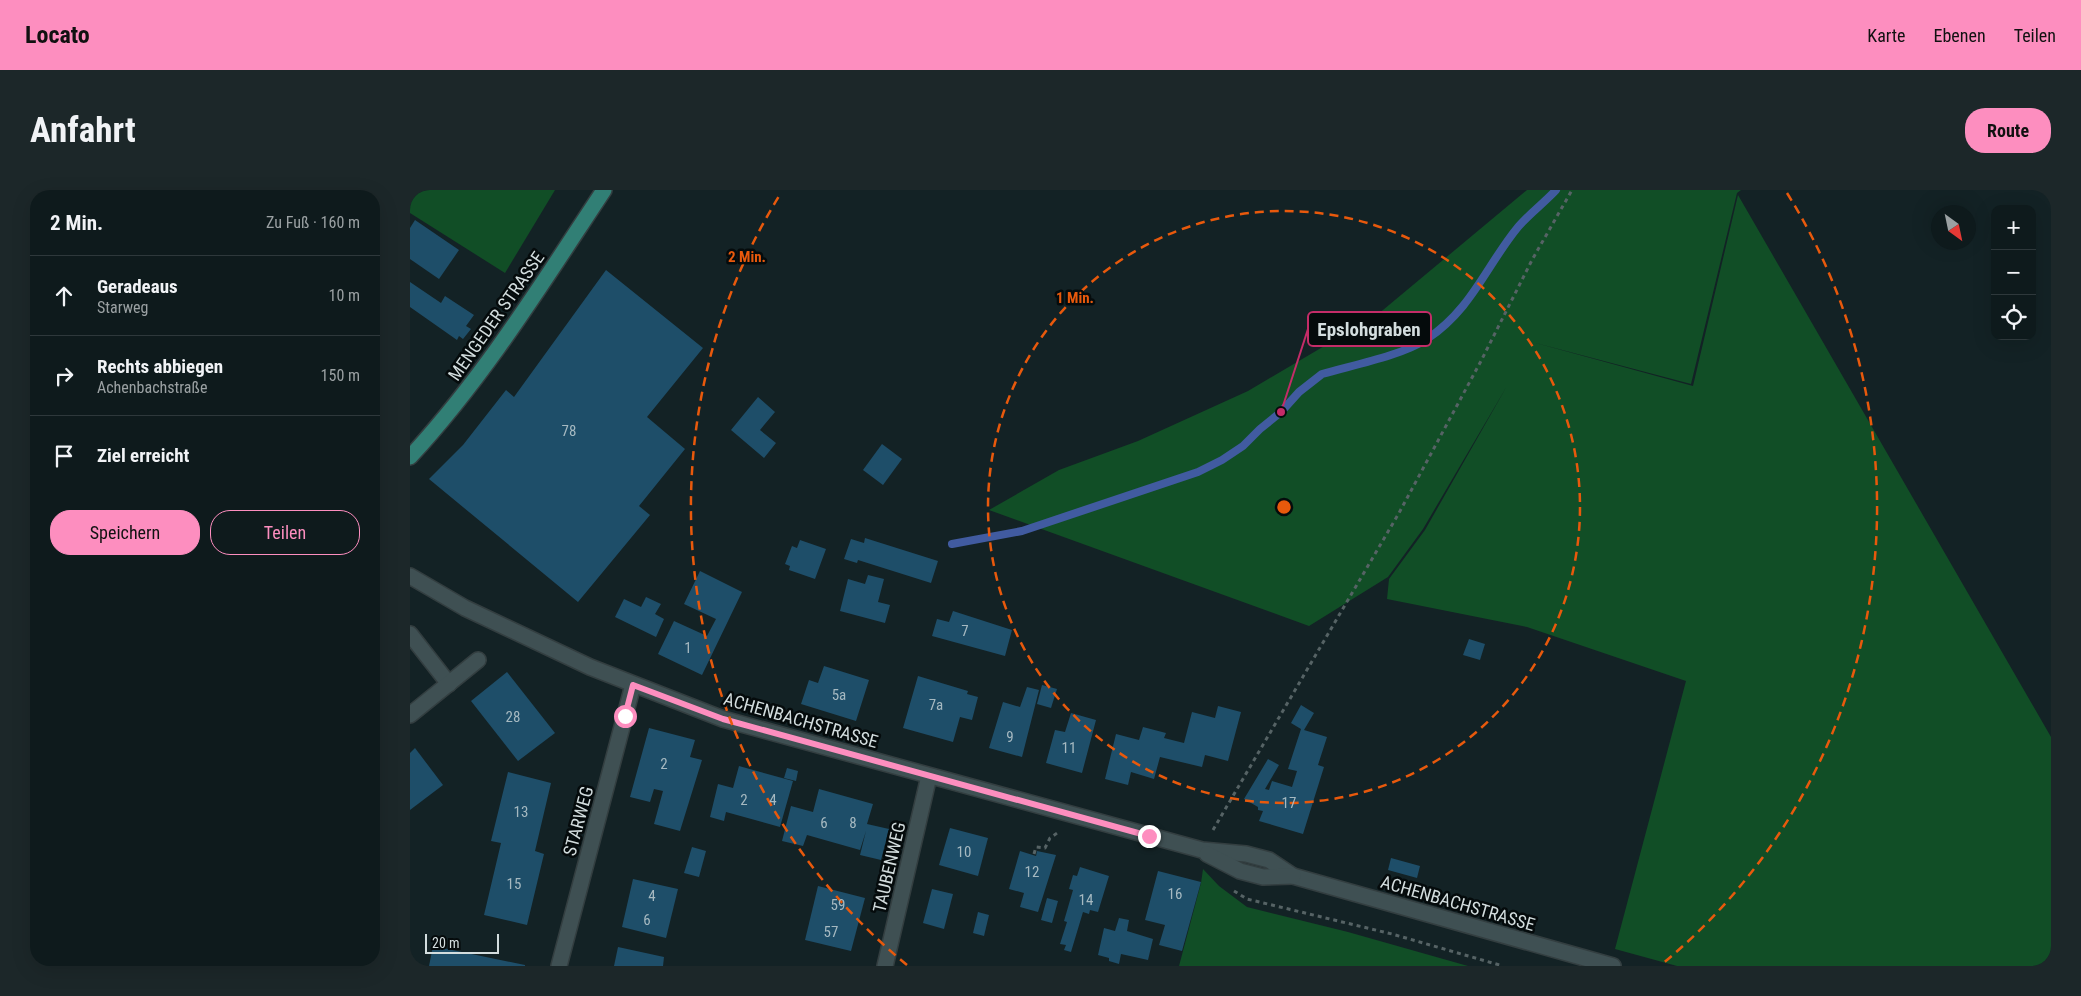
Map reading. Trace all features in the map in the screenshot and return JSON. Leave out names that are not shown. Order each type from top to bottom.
[{"type":"main road","name":"MENGEDER STRASSE","points":[[410,457],[440,424],[513,328],[604,190]]},
{"type":"street","name":"ACHENBACHSTRASSE","points":[[410,576],[465,608],[633,685],[723,719],[1202,850],[1246,854],[1269,860],[1293,876],[1613,966]]},
{"type":"street","points":[[410,634],[449,684]]},
{"type":"street","points":[[410,715],[478,660]]},
{"type":"street","name":"STARWEG","points":[[559,966],[633,685]]},
{"type":"street","name":"TAUBENWEG","points":[[885,966],[929,776]]},
{"type":"path","points":[[1202,850],[1399,513],[1481,361],[1532,260],[1572,190]]},
{"type":"path","points":[[1034,854],[1036,847],[1044,848],[1050,838],[1078,817]]},
{"type":"path","points":[[1231,888],[1238,895],[1247,899],[1392,934],[1503,966]]},
{"type":"green space","points":[[410,190],[555,190],[505,273],[410,213]]},
{"type":"green space","points":[[1527,190],[1741,190],[1737,193],[1691,384],[1532,342],[1693,386],[1738,195],[2051,737],[2051,966],[1677,966],[1615,949],[1686,681],[1527,627],[1387,599],[1389,579],[1425,530],[1507,386],[1423,529],[1388,577],[1309,626],[989,510],[1059,470],[1138,441],[1248,391],[1377,315]]},
{"type":"green space","points":[[1203,869],[1219,886],[1247,907],[1348,932],[1468,966],[1179,966]]},
{"type":"building","points":[[415,220],[459,250],[439,279],[410,259],[410,228]]},
{"type":"building","points":[[606,270],[703,348],[647,417],[685,449],[639,506],[650,515],[578,602],[429,479],[463,445],[506,390],[514,397]]},
{"type":"building","points":[[410,282],[441,303],[445,296],[474,315],[466,326],[471,329],[463,339],[459,336],[457,340],[410,307]]},
{"type":"building","points":[[758,397],[775,412],[760,430],[776,443],[764,458],[731,430]]},
{"type":"building","points":[[882,444],[902,459],[883,485],[863,470]]},
{"type":"building","points":[[865,538],[938,561],[931,583],[858,560],[857,563],[844,559],[851,539],[864,543]]},
{"type":"building","points":[[800,540],[826,549],[815,579],[789,570],[790,566],[785,564],[792,546],[797,548]]},
{"type":"building","points":[[700,571],[742,592],[702,675],[658,654],[674,621],[707,636],[716,619],[684,604]]},
{"type":"building","points":[[868,575],[884,579],[878,602],[890,605],[885,623],[840,611],[848,579],[865,584]]},
{"type":"building","points":[[646,597],[661,604],[655,614],[664,619],[656,637],[615,617],[624,599],[641,607]]},
{"type":"building","points":[[953,611],[1012,630],[1005,656],[932,636],[937,619],[949,622]]},
{"type":"building","points":[[1469,639],[1485,644],[1480,660],[1463,655]]},
{"type":"building","points":[[824,666],[869,680],[856,721],[801,704],[809,680],[818,683]]},
{"type":"building","points":[[507,672],[555,733],[518,761],[471,701]]},
{"type":"building","points":[[918,676],[968,691],[967,694],[978,697],[972,720],[960,717],[953,742],[903,728]]},
{"type":"building","points":[[1042,685],[1057,689],[1051,708],[1037,704]]},
{"type":"building","points":[[1027,687],[1039,690],[1022,757],[989,748],[1003,702],[1020,707]]},
{"type":"building","points":[[1301,705],[1314,713],[1304,730],[1327,737],[1318,765],[1324,767],[1303,834],[1259,821],[1263,811],[1258,810],[1258,807],[1244,799],[1268,759],[1279,765],[1265,789],[1269,790],[1272,781],[1292,787],[1297,771],[1288,769],[1301,729],[1291,723]]},
{"type":"building","points":[[1218,706],[1241,712],[1228,761],[1205,755],[1202,767],[1160,757],[1154,779],[1131,772],[1128,785],[1105,779],[1116,734],[1139,740],[1143,727],[1166,733],[1164,738],[1184,743],[1192,712],[1215,718]]},
{"type":"building","points":[[1071,713],[1096,720],[1082,773],[1046,763],[1055,730],[1065,732]]},
{"type":"building","points":[[649,728],[695,740],[690,757],[702,760],[680,831],[654,824],[663,791],[654,789],[650,802],[630,797]]},
{"type":"building","points":[[415,748],[443,785],[410,810],[410,753]]},
{"type":"building","points":[[739,766],[793,781],[780,827],[726,812],[724,821],[710,817],[718,784],[733,788]]},
{"type":"building","points":[[787,768],[798,771],[796,781],[784,778]]},
{"type":"building","points":[[508,772],[551,783],[535,851],[544,854],[527,925],[484,915],[501,843],[491,841]]},
{"type":"building","points":[[819,789],[873,804],[867,824],[889,829],[881,860],[860,855],[866,831],[860,850],[807,835],[803,846],[782,841],[791,806],[813,812]]},
{"type":"building","points":[[950,828],[988,838],[978,876],[939,865]]},
{"type":"building","points":[[692,847],[706,851],[699,877],[684,873]]},
{"type":"building","points":[[1020,851],[1036,856],[1037,851],[1056,855],[1038,912],[1020,907],[1024,893],[1009,889]]},
{"type":"building","points":[[1391,858],[1420,866],[1417,878],[1388,870]]},
{"type":"building","points":[[1080,867],[1109,876],[1098,912],[1090,910],[1089,914],[1083,912],[1071,952],[1064,950],[1066,945],[1060,944],[1067,922],[1064,921],[1073,890],[1069,889],[1073,875],[1077,876]]},
{"type":"building","points":[[1158,871],[1201,882],[1182,951],[1159,945],[1165,925],[1145,920]]},
{"type":"building","points":[[633,879],[678,889],[666,938],[622,927]]},
{"type":"building","points":[[818,886],[865,898],[851,951],[805,940]]},
{"type":"building","points":[[932,889],[953,894],[944,929],[923,923]]},
{"type":"building","points":[[1047,898],[1058,901],[1052,923],[1041,920]]},
{"type":"building","points":[[978,912],[989,915],[984,936],[973,933]]},
{"type":"building","points":[[1119,918],[1129,920],[1127,931],[1153,939],[1148,960],[1121,954],[1119,964],[1109,961],[1109,958],[1098,955],[1104,928],[1115,931]]},
{"type":"building","points":[[433,946],[525,965],[525,966],[429,966]]},
{"type":"building","points":[[618,947],[664,957],[663,966],[614,966]]},
{"type":"waterway","points":[[952,544],[1022,531],[1198,472],[1222,460],[1243,446],[1281,412],[1299,392],[1322,374],[1376,360],[1404,350],[1427,339],[1443,327],[1467,301],[1518,227],[1556,190]]},
{"type":"place","name":"Epslohgraben","points":[[1281,412]]},
{"type":"route","points":[[625,716],[633,685],[723,719],[1149,836]]}]
